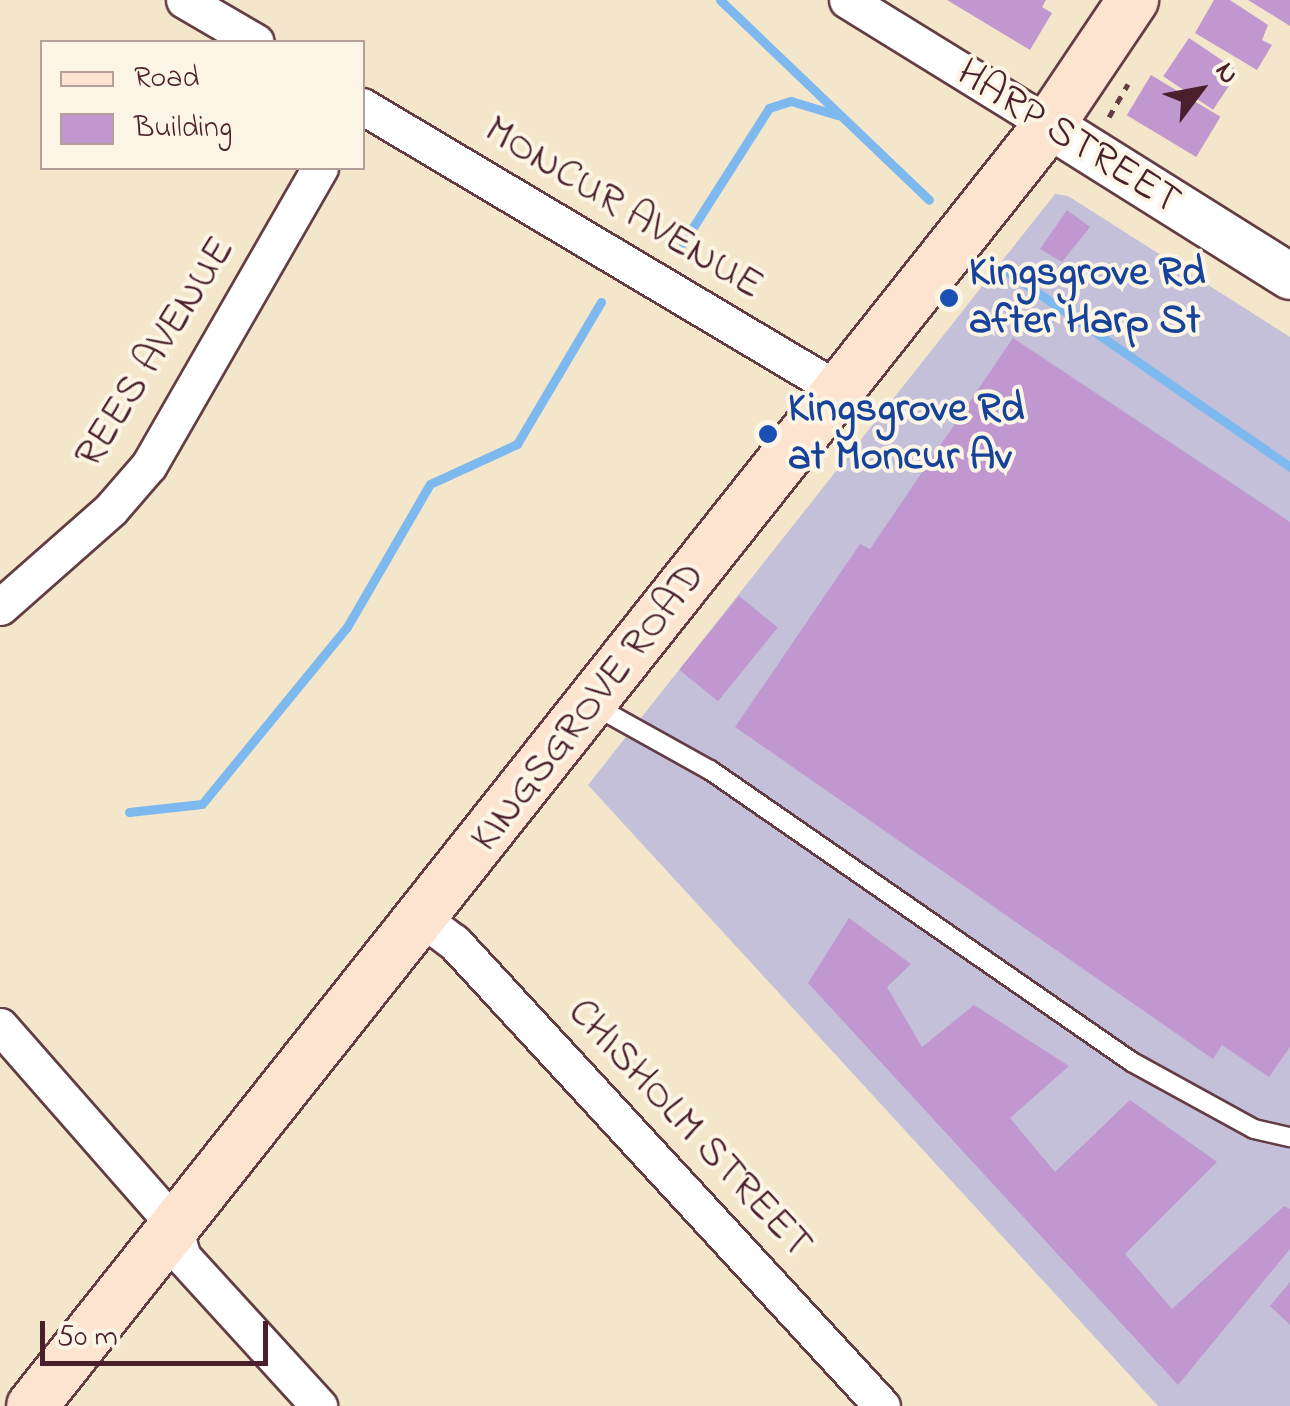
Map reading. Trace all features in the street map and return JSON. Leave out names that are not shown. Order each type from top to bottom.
[{"type":"main road","name":"KINGSGROVE ROAD","points":[[32,1406],[173,1223],[593,705],[837,389],[1048,125],[1133,0]]},
{"type":"street","points":[[184,0],[253,40]]},
{"type":"street","name":"HARP STREET","points":[[847,0],[1290,276]]},
{"type":"street","name":"MONCUR AVENUE","points":[[365,108],[837,389]]},
{"type":"street","name":"REES AVENUE","points":[[0,607],[111,509],[149,466],[319,170]]},
{"type":"street","name":"CHISHOLM STREET","points":[[423,919],[454,942],[882,1406]]},
{"type":"street","points":[[0,1026],[173,1223],[183,1256],[305,1401]]},
{"type":"lane","points":[[593,705],[710,770],[1132,1062],[1254,1129],[1290,1138]]},
{"type":"shaded area","points":[[1055,194],[1068,196],[1290,337],[1290,1406],[1158,1406],[588,785]]},
{"type":"building","points":[[947,0],[1046,0],[1042,7],[1052,13],[1030,50]]},
{"type":"building","points":[[1214,0],[1230,0],[1268,25],[1262,40],[1272,45],[1257,70],[1195,33]]},
{"type":"building","points":[[1248,0],[1290,0],[1290,26]]},
{"type":"building","points":[[1189,38],[1239,72],[1213,110],[1163,76]]},
{"type":"building","points":[[1151,75],[1220,117],[1196,157],[1127,115]]},
{"type":"building","points":[[1067,210],[1090,227],[1062,262],[1040,249]]},
{"type":"building","points":[[1013,338],[1290,522],[1290,1047],[1269,1077],[1222,1045],[1213,1059],[735,727],[860,544],[870,549]]},
{"type":"building","points":[[739,596],[778,627],[718,701],[679,670]]},
{"type":"building","points":[[849,918],[911,964],[887,987],[922,1047],[974,1005],[1069,1066],[1010,1118],[1055,1172],[1130,1100],[1217,1162],[1125,1254],[1172,1309],[1284,1206],[1290,1209],[1290,1249],[1178,1385],[808,983]]},
{"type":"building","points":[[1290,1282],[1290,1325],[1270,1306]]},
{"type":"waterway","points":[[720,0],[929,200]]},
{"type":"waterway","points":[[683,243],[769,108],[791,101],[837,115]]},
{"type":"waterway","points":[[999,266],[1290,467]]},
{"type":"waterway","points":[[129,812],[202,804],[347,627],[430,484],[517,444],[601,302]]},
{"type":"place","name":"Kingsgrove Rd after Harp St","points":[[949,298]]},
{"type":"place","name":"Kingsgrove Rd at Moncur Av","points":[[768,434]]}]
